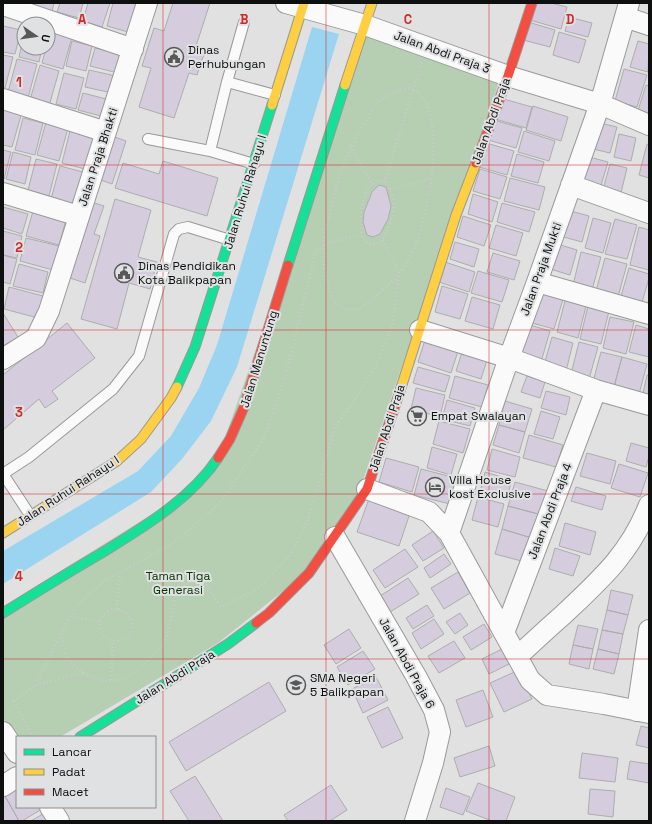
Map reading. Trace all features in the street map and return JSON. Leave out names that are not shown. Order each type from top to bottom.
[{"type":"street","name":"Jalan Praja Bhakti","points":[[3,359],[36,338],[49,311],[147,3]]},
{"type":"street","name":"Jalan Manuntung","points":[[3,612],[133,533],[163,511],[189,491],[215,462],[228,444],[244,408],[303,216],[356,23],[372,3]]},
{"type":"street","name":"Jalan Abdi Praja","points":[[82,736],[228,644],[269,613],[309,573],[367,489],[420,330],[456,215],[508,76],[532,3]]},
{"type":"street","points":[[3,5],[133,49]]},
{"type":"street","name":"Jalan Abdi Praja 3","points":[[301,6],[356,23],[508,76],[600,104],[649,125]]},
{"type":"street","name":"Jalan Ruhui Rahayu I","points":[[4,529],[30,515],[117,461],[141,439],[172,398],[195,347],[254,164],[301,6]]},
{"type":"street","points":[[627,10],[649,25]]},
{"type":"street","name":"Jalan Praja Mukti","points":[[450,533],[509,358],[600,104],[627,10]]},
{"type":"street","points":[[3,99],[106,132]]},
{"type":"street","points":[[571,185],[649,213]]},
{"type":"street","points":[[3,192],[79,216]]},
{"type":"street","points":[[537,282],[649,314]]},
{"type":"street","points":[[420,330],[509,358],[596,390],[649,405]]},
{"type":"street","name":"Jalan Abdi Praja 4","points":[[504,633],[596,390]]},
{"type":"street","points":[[367,489],[428,512],[450,533],[530,680],[548,695],[643,712],[649,630]]},
{"type":"street","points":[[518,656],[614,566],[631,542],[649,506]]},
{"type":"street","name":"Jalan Abdi Praja 6","points":[[335,537],[416,676],[434,710],[440,732],[433,763],[415,821]]},
{"type":"street","points":[[3,732],[16,752]]},
{"type":"street","points":[[3,786],[16,778]]},
{"type":"street","points":[[51,808],[59,821]]},
{"type":"lane","points":[[210,151],[244,22]]},
{"type":"lane","points":[[227,82],[275,95]]},
{"type":"lane","points":[[148,139],[210,151],[254,164]]},
{"type":"lane","points":[[30,515],[3,474],[29,457],[113,389],[140,356],[174,234],[179,229],[188,227],[230,240]]},
{"type":"path","points":[[384,181],[428,48]]},
{"type":"path","points":[[409,88],[413,90],[420,93],[429,109],[432,124],[434,154],[431,178],[418,238],[406,264],[391,283],[365,306],[352,310],[341,308],[330,297],[323,261],[324,238],[336,188],[356,135],[378,101],[401,90],[409,88]]},
{"type":"path","points":[[351,146],[372,185]]},
{"type":"path","points":[[390,190],[431,178]]},
{"type":"path","points":[[377,181],[384,181],[394,200],[392,216],[387,232],[380,243],[370,244],[364,241],[361,234],[360,217],[368,188],[377,181]]},
{"type":"path","points":[[324,245],[361,234]]},
{"type":"path","points":[[83,673],[103,681],[119,680],[135,673],[160,649],[167,636],[176,595],[182,585],[196,581],[208,586],[222,607],[257,589],[290,555],[307,522],[336,425],[352,404],[376,366],[393,323],[399,272],[382,239]]},
{"type":"path","points":[[117,609],[120,573]]},
{"type":"path","points":[[117,609],[122,610],[130,618],[132,628],[130,633],[123,640],[113,642],[101,632],[99,627],[100,621],[106,612],[117,609]]},
{"type":"path","points":[[70,617],[100,621]]},
{"type":"path","points":[[110,680],[113,642]]},
{"type":"path","points":[[32,736],[14,701],[36,685]]},
{"type":"green space","name":"Taman Tiga Generasi","points":[[367,32],[500,79],[359,492],[302,576],[218,643],[62,736],[16,736],[16,738],[3,718],[3,607],[181,496],[219,455]]},
{"type":"water","points":[[312,27],[339,34],[237,367],[211,421],[182,459],[151,492],[3,584],[3,551],[138,471],[171,436],[199,388],[217,345]]},
{"type":"building","points":[[35,3],[54,3],[51,16],[33,12]]},
{"type":"building","points":[[60,3],[83,3],[79,18],[57,12]]},
{"type":"building","points":[[88,3],[110,3],[102,27],[83,21]]},
{"type":"building","points":[[113,3],[136,3],[128,32],[107,26]]},
{"type":"building","name":"Dinas Perhubungan","points":[[173,3],[210,3],[196,46],[206,48],[197,75],[189,73],[174,118],[139,107],[151,68],[142,66],[154,28],[164,31]]},
{"type":"building","points":[[535,3],[551,3],[567,7],[561,29],[530,20]]},
{"type":"building","points":[[569,17],[592,23],[588,37],[565,31]]},
{"type":"building","points":[[528,22],[555,30],[550,47],[523,40]]},
{"type":"building","points":[[3,26],[16,29],[15,54],[3,52]]},
{"type":"building","points":[[559,32],[586,40],[579,63],[553,55]]},
{"type":"building","points":[[56,33],[72,37],[63,69],[42,63],[44,56],[56,56]]},
{"type":"building","points":[[72,41],[92,46],[86,71],[66,66]]},
{"type":"building","points":[[638,41],[649,44],[648,72],[630,67]]},
{"type":"building","points":[[95,48],[122,55],[118,73],[90,66]]},
{"type":"building","points":[[3,55],[13,57],[5,88],[3,87]]},
{"type":"building","points":[[19,56],[40,56],[39,62]]},
{"type":"building","points":[[17,59],[37,64],[28,98],[8,92]]},
{"type":"building","points":[[40,65],[59,71],[49,106],[30,100]]},
{"type":"building","points":[[624,69],[647,75],[637,107],[615,101]]},
{"type":"building","points":[[89,70],[116,76],[112,93],[85,87]]},
{"type":"building","points":[[64,73],[84,78],[76,109],[56,104]]},
{"type":"building","points":[[646,85],[649,86],[649,121],[636,117]]},
{"type":"building","points":[[83,93],[110,100],[105,117],[78,110]]},
{"type":"building","points":[[500,98],[532,107],[526,128],[495,119]]},
{"type":"building","points":[[533,106],[568,117],[561,141],[526,130]]},
{"type":"building","points":[[3,107],[22,112],[12,147],[3,145]]},
{"type":"building","points":[[23,118],[43,123],[35,155],[15,150]]},
{"type":"building","points":[[493,120],[522,128],[516,148],[488,140]]},
{"type":"building","points":[[46,122],[68,128],[59,161],[37,155]]},
{"type":"building","points":[[595,122],[617,127],[610,153],[589,148]]},
{"type":"building","points":[[70,131],[94,137],[85,169],[62,163]]},
{"type":"building","points":[[524,131],[555,141],[549,161],[518,152]]},
{"type":"building","points":[[619,134],[636,138],[631,161],[614,157]]},
{"type":"building","points":[[112,136],[126,141],[112,184],[98,179]]},
{"type":"building","points":[[486,143],[514,151],[507,175],[479,167]]},
{"type":"building","points":[[647,144],[649,145],[649,178],[639,175]]},
{"type":"building","points":[[3,150],[11,152],[4,179],[3,179]]},
{"type":"building","points":[[13,152],[31,157],[25,184],[6,179]]},
{"type":"building","points":[[517,154],[544,162],[538,183],[511,176]]},
{"type":"building","points":[[589,157],[608,162],[599,192],[581,187]]},
{"type":"building","points":[[36,159],[57,164],[49,196],[28,190]]},
{"type":"building","points":[[163,161],[218,178],[207,216],[115,188],[123,163],[159,174]]},
{"type":"building","points":[[610,164],[627,168],[620,197],[602,193]]},
{"type":"building","points":[[60,166],[83,172],[74,205],[51,199]]},
{"type":"building","points":[[480,169],[507,177],[500,199],[473,191]]},
{"type":"building","points":[[510,178],[545,187],[539,210],[504,201]]},
{"type":"building","points":[[379,185],[386,187],[391,206],[388,219],[380,234],[373,237],[367,235],[363,222],[364,212],[372,192]]},
{"type":"building","points":[[473,194],[498,202],[492,222],[468,214]]},
{"type":"building","name":"Dinas Pendidikan Kota Balikpapan","points":[[115,199],[151,210],[138,257],[157,262],[150,289],[129,283],[117,329],[81,319]]},
{"type":"building","points":[[91,202],[104,206],[94,234],[100,236],[85,283],[67,277]]},
{"type":"building","points":[[502,203],[535,212],[529,232],[497,222]]},
{"type":"building","points":[[3,207],[28,214],[22,234],[3,228]]},
{"type":"building","points":[[567,210],[589,216],[582,242],[560,236]]},
{"type":"building","points":[[33,211],[66,220],[59,245],[26,236]]},
{"type":"building","points":[[463,216],[491,225],[484,246],[457,237]]},
{"type":"building","points":[[593,218],[611,223],[603,253],[585,248]]},
{"type":"building","points":[[615,219],[637,225],[627,259],[605,254]]},
{"type":"building","points":[[496,225],[523,233],[516,256],[489,248]]},
{"type":"building","points":[[639,227],[649,230],[649,270],[630,265]]},
{"type":"building","points":[[3,231],[22,236],[17,258],[3,255]]},
{"type":"building","points":[[26,238],[59,246],[53,270],[20,261]]},
{"type":"building","points":[[455,242],[479,249],[474,267],[450,259]]},
{"type":"building","points":[[554,243],[577,250],[570,275],[547,268]]},
{"type":"building","points":[[581,252],[601,257],[592,290],[573,285]]},
{"type":"building","points":[[493,253],[520,261],[514,280],[487,272]]},
{"type":"building","points":[[3,255],[17,259],[10,284],[3,282]]},
{"type":"building","points":[[605,258],[627,264],[618,297],[596,291]]},
{"type":"building","points":[[445,262],[475,272],[469,292],[439,282]]},
{"type":"building","points":[[19,264],[48,272],[43,293],[13,286]]},
{"type":"building","points":[[629,268],[649,274],[641,306],[620,300]]},
{"type":"building","points":[[478,271],[509,280],[502,302],[471,293]]},
{"type":"building","points":[[442,286],[468,294],[460,319],[435,312]]},
{"type":"building","points":[[9,287],[43,296],[38,318],[4,309]]},
{"type":"building","points":[[542,290],[564,296],[554,329],[532,323]]},
{"type":"building","points":[[472,297],[500,305],[493,329],[465,321]]},
{"type":"building","points":[[566,297],[587,302],[578,338],[557,332]]},
{"type":"building","points":[[588,306],[609,311],[601,344],[580,339]]},
{"type":"building","points":[[3,313],[18,337],[3,346]]},
{"type":"building","points":[[610,317],[634,322],[626,354],[603,348]]},
{"type":"building","points":[[67,323],[95,358],[52,391],[58,399],[45,408],[39,399],[3,430],[3,375]]},
{"type":"building","points":[[530,325],[550,331],[541,362],[520,356]]},
{"type":"building","points":[[636,325],[649,329],[649,357],[629,352]]},
{"type":"building","points":[[426,337],[459,348],[451,373],[418,362]]},
{"type":"building","points":[[552,337],[573,343],[566,371],[544,365]]},
{"type":"building","points":[[579,342],[598,347],[589,379],[571,374]]},
{"type":"building","points":[[463,349],[488,357],[481,379],[456,371]]},
{"type":"building","points":[[601,352],[622,357],[614,387],[593,382]]},
{"type":"building","points":[[622,357],[647,364],[639,394],[614,387]]},
{"type":"building","points":[[418,367],[450,376],[445,392],[413,383]]},
{"type":"building","points":[[647,375],[649,375],[649,399],[642,398]]},
{"type":"building","points":[[455,376],[488,385],[482,407],[449,398]]},
{"type":"building","points":[[527,376],[545,382],[540,398],[521,392]]},
{"type":"building","points":[[416,388],[445,395],[440,417],[411,409]]},
{"type":"building","points":[[546,391],[570,397],[566,415],[541,408]]},
{"type":"building","points":[[447,400],[475,408],[470,426],[442,419]]},
{"type":"building","points":[[505,401],[532,409],[525,432],[499,425]]},
{"type":"building","points":[[541,411],[560,417],[553,439],[534,434]]},
{"type":"building","points":[[439,421],[470,429],[463,453],[433,444]]},
{"type":"building","points":[[499,425],[525,432],[519,453],[493,445]]},
{"type":"building","points":[[529,435],[563,445],[556,467],[523,458]]},
{"type":"building","points":[[631,443],[649,448],[649,456],[646,467],[626,461]]},
{"type":"building","points":[[432,447],[457,454],[451,475],[427,468]]},
{"type":"building","points":[[492,449],[520,457],[515,477],[487,470]]},
{"type":"building","points":[[587,453],[616,461],[610,484],[580,476]]},
{"type":"building","points":[[386,458],[419,467],[412,492],[379,482]]},
{"type":"building","points":[[619,464],[648,473],[640,497],[611,488]]},
{"type":"building","name":"Villa House kost Exclusive","points":[[421,469],[456,478],[450,504],[414,495]]},
{"type":"building","points":[[485,472],[512,480],[506,500],[480,492]]},
{"type":"building","points":[[515,482],[548,491],[542,515],[508,506]]},
{"type":"building","points":[[576,487],[606,496],[602,510],[571,501]]},
{"type":"building","points":[[370,496],[411,510],[399,546],[357,532]]},
{"type":"building","points":[[478,497],[504,504],[498,527],[472,520]]},
{"type":"building","points":[[508,506],[542,515],[535,539],[502,529]]},
{"type":"building","points":[[565,523],[596,532],[590,555],[559,546]]},
{"type":"building","points":[[502,529],[535,539],[529,563],[495,554]]},
{"type":"building","points":[[433,531],[444,548],[423,561],[412,545]]},
{"type":"building","points":[[555,548],[580,556],[573,576],[549,569]]},
{"type":"building","points":[[405,549],[418,567],[385,588],[373,570]]},
{"type":"building","points":[[444,554],[451,564],[430,578],[424,568]]},
{"type":"building","points":[[458,572],[470,593],[444,609],[431,588]]},
{"type":"building","points":[[408,578],[419,594],[390,612],[380,596]]},
{"type":"building","points":[[611,590],[633,595],[628,615],[607,610]]},
{"type":"building","points":[[427,605],[434,616],[413,629],[406,618]]},
{"type":"building","points":[[607,610],[628,615],[623,634],[602,630]]},
{"type":"building","points":[[460,613],[468,625],[455,634],[446,622]]},
{"type":"building","points":[[434,619],[444,634],[421,649],[412,633]]},
{"type":"building","points":[[484,624],[492,637],[471,650],[463,637]]},
{"type":"building","points":[[578,625],[598,629],[593,649],[573,645]]},
{"type":"building","points":[[349,629],[361,648],[336,664],[324,645]]},
{"type":"building","points":[[602,630],[623,634],[619,654],[598,649]]},
{"type":"building","points":[[454,641],[465,658],[439,673],[428,656]]},
{"type":"building","points":[[573,645],[593,649],[589,669],[569,664]]},
{"type":"building","points":[[504,648],[511,663],[489,674],[482,659]]},
{"type":"building","points":[[598,649],[619,654],[614,674],[593,669]]},
{"type":"building","points":[[363,651],[375,669],[348,685],[337,667]]},
{"type":"building","points":[[519,670],[532,699],[504,712],[490,683]]},
{"type":"building","points":[[376,677],[388,700],[363,713],[352,689]]},
{"type":"building","points":[[269,682],[286,711],[186,771],[169,742]]},
{"type":"building","points":[[483,690],[493,717],[466,727],[456,700]]},
{"type":"building","points":[[388,707],[403,738],[382,748],[367,717]]},
{"type":"building","points":[[641,726],[649,728],[649,748],[636,745]]},
{"type":"building","points":[[489,746],[495,766],[460,777],[454,758]]},
{"type":"building","points":[[582,753],[618,758],[615,782],[579,778]]},
{"type":"building","points":[[630,761],[649,764],[649,783],[627,779]]},
{"type":"building","points":[[195,776],[223,821],[189,821],[170,791]]},
{"type":"building","points":[[478,783],[515,797],[506,821],[492,821],[466,811]]},
{"type":"building","points":[[331,785],[347,810],[330,821],[288,821],[284,815]]},
{"type":"building","points":[[446,788],[470,797],[463,815],[440,807]]},
{"type":"building","points":[[590,789],[615,791],[613,817],[588,814]]},
{"type":"building","points":[[16,790],[16,808],[42,809],[22,821],[19,821],[5,796]]},
{"type":"building","points":[[5,796],[19,821],[3,821],[3,797]]},
{"type":"building","points":[[46,812],[51,821],[31,821]]},
{"type":"traffic: fast","points":[[288,265],[345,85]]},
{"type":"traffic: fast","points":[[177,387],[195,347],[272,105]]},
{"type":"traffic: fast","points":[[3,613],[116,544],[164,512],[194,487],[218,458]]},
{"type":"traffic: fast","points":[[82,736],[228,644],[256,623]]},
{"type":"traffic: slow","points":[[272,105],[304,3]]},
{"type":"traffic: slow","points":[[345,85],[372,3]]},
{"type":"traffic: slow","points":[[400,391],[456,215],[476,163]]},
{"type":"traffic: slow","points":[[3,533],[117,461],[141,439],[171,398],[177,387]]},
{"type":"traffic: jam","points":[[476,163],[508,76],[532,3]]},
{"type":"traffic: jam","points":[[218,458],[230,439],[244,407],[288,265]]},
{"type":"traffic: jam","points":[[256,623],[269,613],[309,573],[367,489],[400,391]]},
{"type":"place","name":"Dinas Perhubungan","points":[[174,57]]},
{"type":"place","name":"Dinas Pendidikan Kota Balikpapan","points":[[124,273]]},
{"type":"place","name":"Empat Swalayan","points":[[417,416]]},
{"type":"place","name":"Villa House kost Exclusive","points":[[435,487]]},
{"type":"place","name":"SMA Negeri 5 Balikpapan","points":[[296,685]]}]
